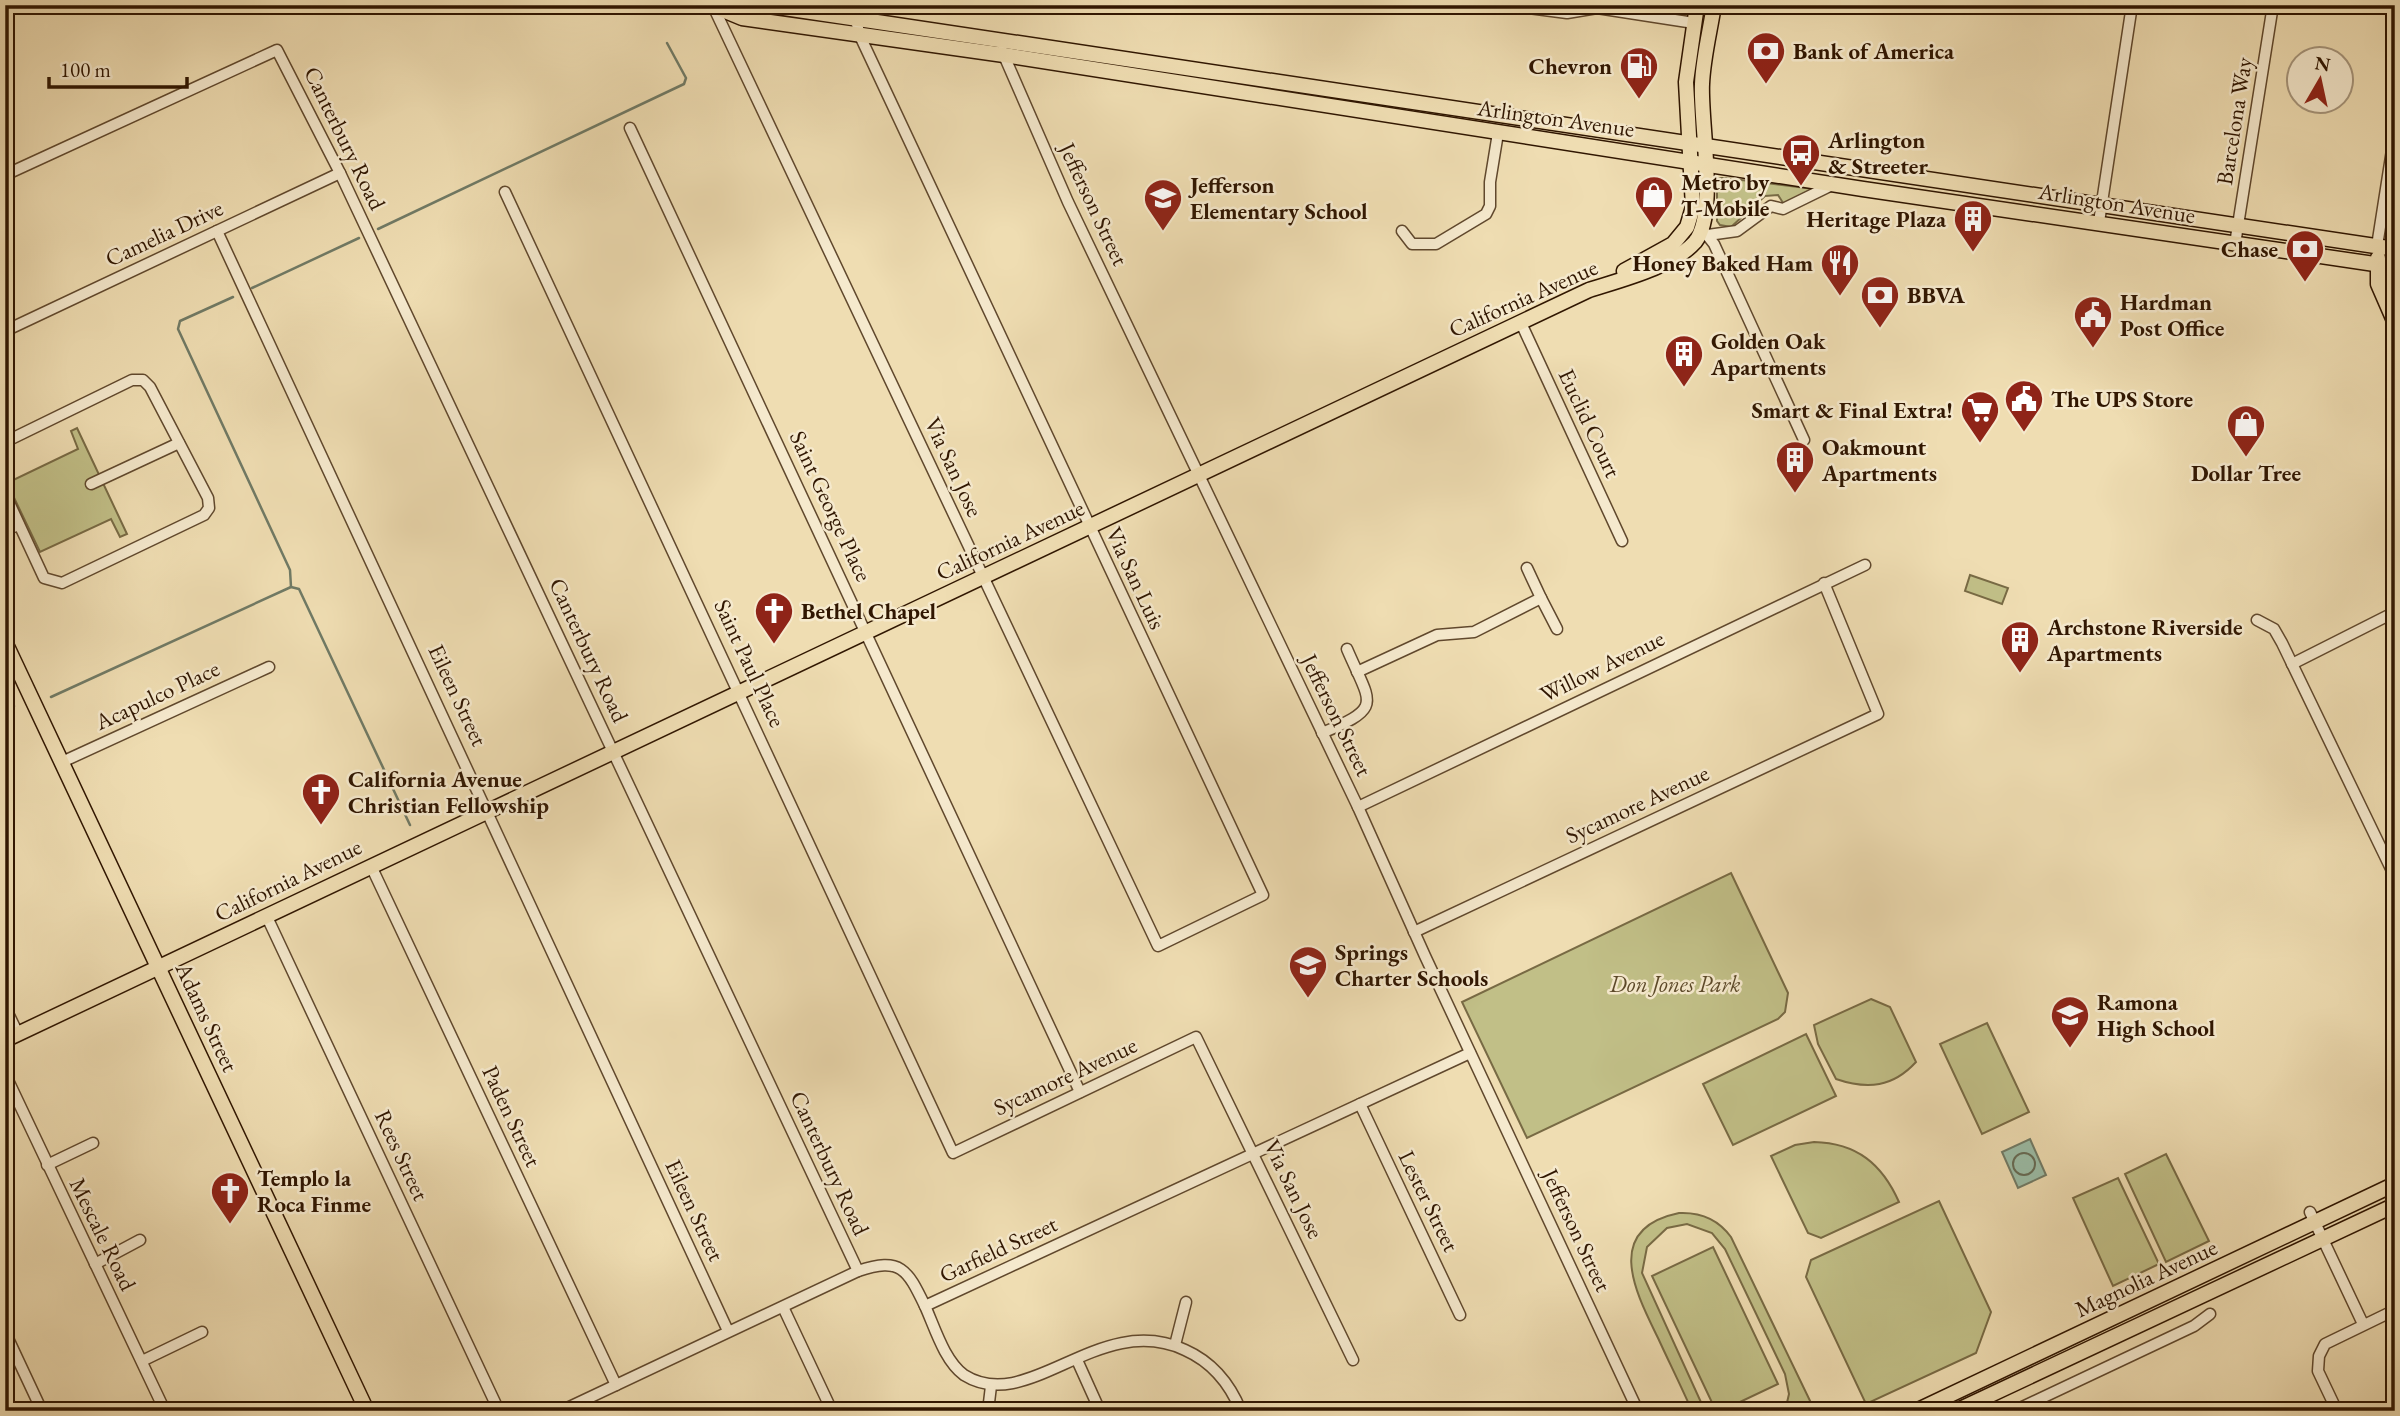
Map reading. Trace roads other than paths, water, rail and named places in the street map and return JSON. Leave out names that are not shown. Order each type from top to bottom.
[{"type":"main road","name":"Arlington Avenue","points":[[713,5],[742,18],[1004,55],[1498,133],[2395,267]]},
{"type":"main road","name":"Arlington Avenue","points":[[764,5],[857,13],[997,39],[2395,249]]},
{"type":"main road","points":[[1589,290],[1673,244],[1687,227],[1693,206],[1698,162],[1686,82],[1697,5]]},
{"type":"main road","points":[[1697,144],[1702,82],[1714,5]]},
{"type":"main road","points":[[1698,162],[1707,198],[1705,232]]},
{"type":"main road","name":"California Avenue","points":[[12,1037],[1589,290],[1655,267],[1688,248],[1705,232]]},
{"type":"main road","points":[[2377,246],[2378,284],[2395,323]]},
{"type":"main road","name":"Adams Street","points":[[5,642],[367,1411]]},
{"type":"main road","name":"Magnolia Avenue","points":[[1916,1411],[2312,1217],[2395,1184]]},
{"type":"main road","name":"Magnolia Avenue","points":[[1961,1410],[2395,1205]]},
{"type":"street","name":"Via San Jose","points":[[713,5],[1158,946]]},
{"type":"street","points":[[1505,5],[1597,8],[1695,23]]},
{"type":"street","points":[[2099,222],[2132,5]]},
{"type":"street","name":"Barcelona Way","points":[[2235,244],[2273,5]]},
{"type":"street","name":"Via San Luis","points":[[857,13],[860,36],[1263,895],[1158,946]]},
{"type":"street","name":"Jefferson Street","points":[[997,39],[1068,202],[1358,807],[1470,1053],[1639,1411]]},
{"type":"street","name":"Canterbury Road","points":[[5,175],[277,50],[340,173],[858,1271]]},
{"type":"street","points":[[1014,78],[1017,66],[1035,60]]},
{"type":"street","name":"Saint George Place","points":[[630,128],[1080,1092]]},
{"type":"street","points":[[2377,246],[2395,131]]},
{"type":"street","points":[[1402,232],[1412,244],[1436,244],[1486,214],[1490,206],[1490,182],[1498,133]]},
{"type":"street","name":"Camelia Drive","points":[[5,331],[340,173]]},
{"type":"street","points":[[1804,440],[1705,232],[1737,231],[1771,206],[1783,209],[1834,184]]},
{"type":"street","name":"Saint Paul Place","points":[[505,192],[953,1153]]},
{"type":"street","name":"Eileen Street","points":[[217,230],[728,1331]]},
{"type":"street","name":"Euclid Court","points":[[1521,323],[1622,541]]},
{"type":"street","points":[[5,442],[132,380],[143,380],[150,387],[208,498],[209,508],[204,515],[62,583],[44,578],[19,525],[10,515],[5,494]]},
{"type":"street","points":[[91,484],[179,443]]},
{"type":"street","points":[[5,530],[19,525]]},
{"type":"street","name":"Willow Avenue","points":[[1358,807],[1865,565]]},
{"type":"street","points":[[1527,568],[1557,629]]},
{"type":"street","name":"Sycamore Avenue","points":[[1414,932],[1878,714],[1824,583]]},
{"type":"street","points":[[1357,672],[1437,635],[1474,632],[1541,598]]},
{"type":"street","points":[[2292,664],[2395,612]]},
{"type":"street","points":[[2257,620],[2274,629],[2395,877]]},
{"type":"street","points":[[1322,733],[1361,716],[1366,710],[1367,695],[1347,649]]},
{"type":"street","name":"Acapulco Place","points":[[62,762],[269,667]]},
{"type":"street","name":"Paden Street","points":[[371,866],[616,1385]]},
{"type":"street","name":"Rees Street","points":[[267,917],[499,1411]]},
{"type":"street","points":[[5,1007],[12,1037]]},
{"type":"street","name":"Via San Jose","points":[[1196,1037],[1353,1360]]},
{"type":"street","name":"Sycamore Avenue","points":[[953,1153],[1196,1037]]},
{"type":"street","name":"Garfield Street","points":[[561,1411],[728,1331],[881,1263],[900,1267],[910,1276],[925,1306],[1470,1053]]},
{"type":"street","name":"Mescale Road","points":[[5,1074],[165,1411]]},
{"type":"street","name":"Lester Street","points":[[1360,1104],[1460,1315]]},
{"type":"street","points":[[47,1165],[93,1143]]},
{"type":"street","points":[[2312,1217],[2364,1324]]},
{"type":"street","points":[[95,1264],[140,1240]]},
{"type":"street","points":[[1175,1345],[1186,1302]]},
{"type":"street","points":[[925,1306],[953,1365],[966,1376],[992,1386],[1010,1387],[1029,1382],[1116,1343],[1131,1341],[1175,1345],[1210,1365],[1232,1391],[1241,1411]]},
{"type":"street","points":[[783,1307],[829,1410]]},
{"type":"street","points":[[2337,1411],[2318,1371],[2319,1356],[2325,1344],[2395,1310]]},
{"type":"street","points":[[2014,1411],[2194,1326],[2210,1314]]},
{"type":"street","points":[[5,1332],[42,1411]]},
{"type":"street","points":[[142,1361],[202,1332]]},
{"type":"street","points":[[1077,1360],[1100,1411]]},
{"type":"street","points":[[988,1411],[992,1386]]},
{"type":"water","points":[[2030,1139],[2046,1175],[2018,1188],[2002,1152]]},
{"type":"waterway","points":[[378,229],[684,84],[686,78],[667,43]]},
{"type":"waterway","points":[[252,288],[359,238]]},
{"type":"waterway","points":[[233,297],[180,321],[178,329],[290,570],[291,587]]},
{"type":"waterway","points":[[51,697],[291,587],[299,589],[410,825]]},
{"type":"waterway","points":[[5,710],[14,706]]},
{"type":"place","name":"Bank of America","points":[[1766,85]]},
{"type":"place","name":"Chevron","points":[[1639,100]]},
{"type":"place","name":"Arlington & Streeter","points":[[1801,187]]},
{"type":"place","name":"Metro by T-Mobile","points":[[1654,229]]},
{"type":"place","name":"Jefferson Elementary School","points":[[1163,232]]},
{"type":"place","name":"Heritage Plaza","points":[[1973,253]]},
{"type":"place","name":"Chase","points":[[2305,283]]},
{"type":"place","name":"Honey Baked Ham","points":[[1840,297]]},
{"type":"place","name":"BBVA","points":[[1880,329]]},
{"type":"place","name":"Hardman Post Office","points":[[2093,349]]},
{"type":"place","name":"Golden Oak Apartments","points":[[1684,388]]},
{"type":"place","name":"The UPS Store","points":[[2024,433]]},
{"type":"place","name":"Smart & Final Extra!","points":[[1980,444]]},
{"type":"place","name":"Dollar Tree","points":[[2246,458]]},
{"type":"place","name":"Oakmount Apartments","points":[[1795,494]]},
{"type":"place","name":"Bethel Chapel","points":[[774,645]]},
{"type":"place","name":"Archstone Riverside Apartments","points":[[2020,674]]},
{"type":"place","name":"California Avenue Christian Fellowship","points":[[321,826]]},
{"type":"place","name":"Springs Charter Schools","points":[[1308,999]]},
{"type":"place","name":"Ramona High School","points":[[2070,1049]]},
{"type":"place","name":"Templo la Roca Finme","points":[[230,1225]]},
{"type":"park label","name":"Don Jones Park","points":[[1675,984]]}]
